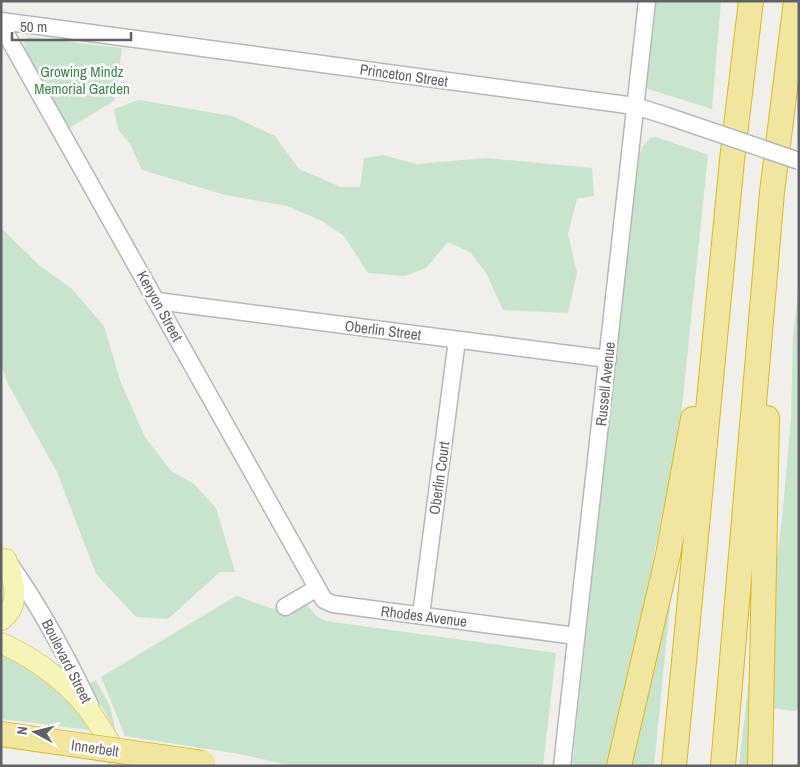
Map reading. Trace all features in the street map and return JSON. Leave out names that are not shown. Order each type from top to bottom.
[{"type":"highway","points":[[723,766],[772,192],[796,1]]},
{"type":"highway","points":[[674,766],[732,160],[750,7]]},
{"type":"highway","points":[[619,766],[689,444],[732,160]]},
{"type":"highway","points":[[760,766],[772,192]]},
{"type":"highway","name":"Innerbelt","points":[[1,734],[211,764]]},
{"type":"main road","name":"Boulevard Street","points":[[1,620],[11,611],[14,596],[13,578],[4,555]]},
{"type":"main road","points":[[1,644],[32,660],[54,677],[74,694],[97,720]]},
{"type":"main road","name":"Boulevard Street","points":[[97,720],[123,766]]},
{"type":"street","name":"Russell Avenue","points":[[562,766],[647,1]]},
{"type":"street","name":"Princeton Street","points":[[1,23],[635,106],[799,161]]},
{"type":"street","name":"Kenyon Street","points":[[1,23],[317,588]]},
{"type":"street","name":"Oberlin Street","points":[[157,301],[608,359]]},
{"type":"street","name":"Oberlin Court","points":[[421,615],[457,340]]},
{"type":"street","name":"Boulevard Street","points":[[4,555],[34,598],[69,662],[97,720]]},
{"type":"street","points":[[285,608],[317,588]]},
{"type":"street","name":"Rhodes Avenue","points":[[317,588],[324,600],[333,604],[576,636]]},
{"type":"green space","points":[[655,1],[721,1],[712,109],[645,88]]},
{"type":"green space","name":"Growing Mindz Memorial Garden","points":[[29,37],[122,48],[114,101],[69,128],[25,50],[24,42]]},
{"type":"green space","points":[[139,100],[232,116],[275,136],[299,169],[341,187],[360,187],[364,158],[383,155],[416,164],[487,158],[592,168],[594,196],[577,199],[568,234],[577,273],[568,313],[503,310],[486,273],[470,252],[448,242],[426,268],[405,276],[368,273],[344,236],[322,221],[287,206],[225,195],[142,170],[130,144],[118,129],[114,109]]},
{"type":"green space","points":[[656,137],[708,155],[680,426],[646,594],[606,766],[572,766],[637,165],[642,147],[650,138]]},
{"type":"green space","points":[[1,228],[39,265],[72,289],[104,326],[121,383],[145,437],[171,471],[194,484],[216,508],[235,572],[220,572],[168,619],[136,617],[96,574],[57,472],[8,384],[1,364]]},
{"type":"green space","points":[[799,285],[799,708],[796,711],[770,708],[767,640],[783,509],[791,418],[793,337]]},
{"type":"green space","points":[[298,593],[316,616],[326,621],[556,653],[543,766],[292,766],[245,755],[125,736],[101,677],[236,596],[274,609]]},
{"type":"green space","points":[[663,604],[670,605],[654,766],[625,766]]},
{"type":"green space","points":[[755,626],[751,766],[739,766]]},
{"type":"green space","points":[[1,654],[51,686],[73,706],[90,730],[1,719]]},
{"type":"green space","points":[[96,680],[110,706],[116,732],[89,684]]}]
